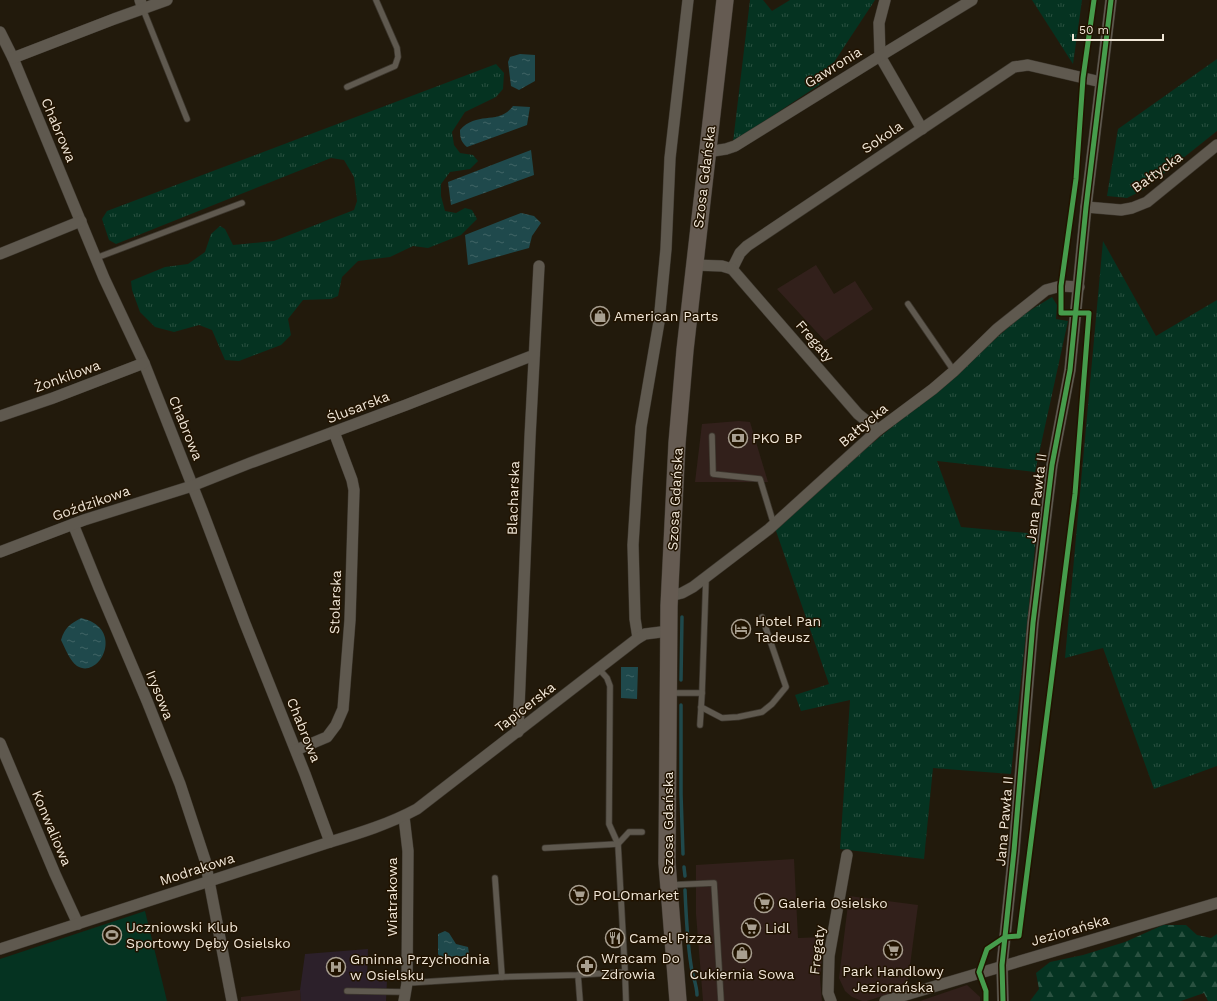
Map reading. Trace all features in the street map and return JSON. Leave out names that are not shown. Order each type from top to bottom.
[{"type":"main road","name":"Szosa Gdańska","points":[[678,1001],[668,885],[667,815],[669,630],[677,443],[694,266],[725,0]]},
{"type":"street","points":[[13,58],[114,19],[142,5],[167,0]]},
{"type":"street","points":[[638,638],[635,619],[633,545],[636,480],[641,427],[659,322],[666,249],[670,158],[688,0]]},
{"type":"street","points":[[886,0],[879,23],[880,56],[922,128]]},
{"type":"street","name":"Gawronia","points":[[707,152],[735,146],[972,0]]},
{"type":"street","name":"Jana Pawła II","points":[[1003,1001],[1002,965],[1013,859],[1034,615],[1052,465],[1070,370],[1086,207],[1111,0]]},
{"type":"street","name":"Chabrowa","points":[[0,32],[13,58],[104,278],[144,363],[244,621],[296,750],[330,842]]},
{"type":"street","name":"Sokola","points":[[732,269],[740,253],[747,246],[1014,67],[1028,64],[1101,82]]},
{"type":"street","name":"Bałtycka","points":[[1086,207],[1121,210],[1132,208],[1147,202],[1217,145]]},
{"type":"street","points":[[0,254],[81,221]]},
{"type":"street","name":"Blacharska","points":[[518,732],[539,266]]},
{"type":"street","points":[[694,266],[722,266],[732,269]]},
{"type":"street","name":"Fregaty","points":[[732,269],[858,414],[878,430]]},
{"type":"street","name":"Bałtycka","points":[[670,596],[689,590],[774,524],[878,430],[933,389],[954,371],[997,329],[1046,290],[1061,286],[1079,287]]},
{"type":"street","name":"Ślusarska","points":[[192,486],[534,354]]},
{"type":"street","name":"Żonkilowa","points":[[0,416],[53,398],[144,363]]},
{"type":"street","name":"Stolarska","points":[[296,750],[327,737],[336,725],[343,710],[350,620],[354,490],[352,480],[334,432]]},
{"type":"street","name":"Goździkowa","points":[[0,552],[73,524],[192,486]]},
{"type":"street","name":"Irysowa","points":[[73,524],[147,700],[180,784],[205,860],[232,1001]]},
{"type":"street","name":"Tapicerska","points":[[404,817],[417,809],[518,732],[638,638],[645,634],[669,630]]},
{"type":"street","name":"Konwaliowa","points":[[0,743],[55,874],[78,924]]},
{"type":"street","name":"Modrakowa","points":[[0,949],[375,828],[404,817]]},
{"type":"street","name":"Wiatrakowa","points":[[404,817],[408,851],[405,992]]},
{"type":"street","name":"Fregaty","points":[[831,1001],[828,993],[829,956],[847,855]]},
{"type":"street","name":"Jeziorańska","points":[[885,1001],[899,999],[1002,965],[1217,903]]},
{"type":"lane","points":[[347,87],[395,66],[398,57],[397,48],[376,0]]},
{"type":"lane","points":[[142,5],[187,119]]},
{"type":"lane","points":[[96,258],[242,203]]},
{"type":"lane","points":[[908,304],[954,371]]},
{"type":"lane","points":[[712,436],[713,474],[760,479],[774,524]]},
{"type":"lane","points":[[700,725],[706,577]]},
{"type":"lane","points":[[701,707],[722,718],[738,717],[762,712],[772,704],[786,687],[762,617]]},
{"type":"lane","points":[[599,669],[610,686],[609,824],[618,844],[626,1001]]},
{"type":"lane","points":[[668,693],[702,693]]},
{"type":"lane","points":[[545,848],[618,844],[629,832],[642,832]]},
{"type":"lane","points":[[494,878],[502,977]]},
{"type":"lane","points":[[668,885],[714,883],[721,1001]]},
{"type":"lane","points":[[348,991],[405,992],[502,977],[625,972]]},
{"type":"lane","points":[[578,975],[580,1001]]},
{"type":"shaded area","points":[[816,265],[834,294],[855,281],[873,309],[825,341],[777,289]]},
{"type":"shaded area","points":[[739,421],[750,422],[768,482],[695,482],[702,424]]},
{"type":"shaded area","points":[[794,859],[798,938],[824,937],[820,978],[822,1001],[703,1001],[696,914],[696,865]]},
{"type":"shaded area","points":[[849,896],[918,905],[907,988],[867,1001],[862,1001],[852,997],[845,991],[839,978]]},
{"type":"shaded area","name":"Gminna Przychodnia w Osielsku","points":[[368,949],[367,980],[387,980],[386,1001],[301,1001],[300,990],[305,954]]},
{"type":"shaded area","points":[[967,985],[980,997],[980,1001],[920,1001]]},
{"type":"shaded area","points":[[300,990],[301,1001],[241,1001],[241,997]]},
{"type":"green space","points":[[750,0],[763,0],[772,11],[790,0],[875,0],[819,85],[733,142]]},
{"type":"green space","points":[[1032,0],[1082,0],[1073,64]]},
{"type":"green space","points":[[1217,59],[1217,131],[1143,190],[1127,198],[1107,196],[1118,129]]},
{"type":"green space","points":[[496,64],[504,73],[503,89],[496,97],[465,112],[452,132],[454,145],[460,153],[473,155],[478,161],[470,169],[450,172],[441,184],[441,196],[445,211],[456,213],[465,208],[472,210],[477,219],[461,235],[428,248],[413,246],[390,257],[358,261],[342,277],[338,296],[331,299],[303,300],[288,319],[291,335],[281,345],[239,361],[225,360],[212,330],[199,325],[174,332],[155,327],[140,312],[132,290],[131,281],[165,267],[188,264],[205,252],[211,234],[220,226],[225,229],[233,245],[274,241],[354,210],[357,201],[354,177],[344,160],[331,158],[116,244],[109,240],[102,219],[107,211]]},
{"type":"green space","points":[[1103,241],[1156,336],[1217,300],[1217,766],[1154,789],[1103,648],[1065,658]]},
{"type":"green space","points":[[1052,297],[1057,305],[1056,319],[1068,321],[1035,472],[937,461],[961,527],[1027,533],[1036,538],[1011,774],[933,768],[924,859],[840,849],[850,700],[801,711],[795,695],[829,684],[775,528],[863,451],[957,373],[1021,316]]},
{"type":"green space","name":"Uczniowski Klub Sportowy Dęby Osielsko","points":[[145,911],[167,1001],[0,1001],[0,959]]},
{"type":"green space","points":[[1163,925],[1186,925],[1197,935],[1211,938],[1217,934],[1217,1001],[1208,1001],[1204,993],[1181,1001],[1030,1001],[1039,989],[1036,973],[1050,962],[1083,955],[1125,942]]},
{"type":"water","points":[[520,54],[535,55],[535,81],[519,90],[511,86],[508,62],[510,57]]},
{"type":"water","points":[[513,106],[530,107],[527,125],[467,147],[462,142],[460,130],[467,124],[481,119],[501,115]]},
{"type":"water","points":[[531,150],[534,175],[451,205],[448,182]]},
{"type":"water","points":[[521,213],[534,216],[541,223],[532,236],[529,248],[468,265],[465,235]]},
{"type":"water","points":[[81,618],[95,624],[103,632],[106,641],[100,660],[94,666],[86,668],[74,664],[61,640],[68,626]]},
{"type":"water","points":[[621,667],[638,667],[637,699],[621,698]]},
{"type":"water","points":[[445,931],[449,933],[456,944],[468,947],[469,953],[467,956],[440,957],[438,954],[438,934]]},
{"type":"waterway","points":[[681,680],[682,617]]},
{"type":"waterway","points":[[681,705],[683,854]]},
{"type":"waterway","points":[[684,867],[685,876]]},
{"type":"waterway","points":[[685,890],[689,946],[697,995]]},
{"type":"cycle path","points":[[986,1001],[986,991],[979,972],[987,949],[1005,937],[1019,936],[1075,494],[1089,313],[1061,313],[1061,286],[1076,179],[1083,78],[1094,0]]},
{"type":"cycle path","points":[[1003,1001],[1002,965],[1014,851],[1033,623],[1052,465],[1070,370],[1086,207],[1111,0]]},
{"type":"place","name":"American Parts","points":[[600,316]]},
{"type":"place","name":"PKO BP","points":[[738,438]]},
{"type":"place","name":"Hotel Pan Tadeusz","points":[[741,629]]},
{"type":"place","name":"POLOmarket","points":[[579,895]]},
{"type":"place","name":"Galeria Osielsko","points":[[764,903]]},
{"type":"place","name":"Lidl","points":[[751,928]]},
{"type":"place","name":"Uczniowski Klub Sportowy Dęby Osielsko","points":[[112,935]]},
{"type":"place","name":"Camel Pizza","points":[[615,938]]},
{"type":"place","name":"Park Handlowy Jeziorańska","points":[[893,950]]},
{"type":"place","name":"Cukiernia Sowa","points":[[742,953]]},
{"type":"place","name":"Wracam Do Zdrowia","points":[[587,966]]},
{"type":"place","name":"Gminna Przychodnia w Osielsku","points":[[336,967]]}]
